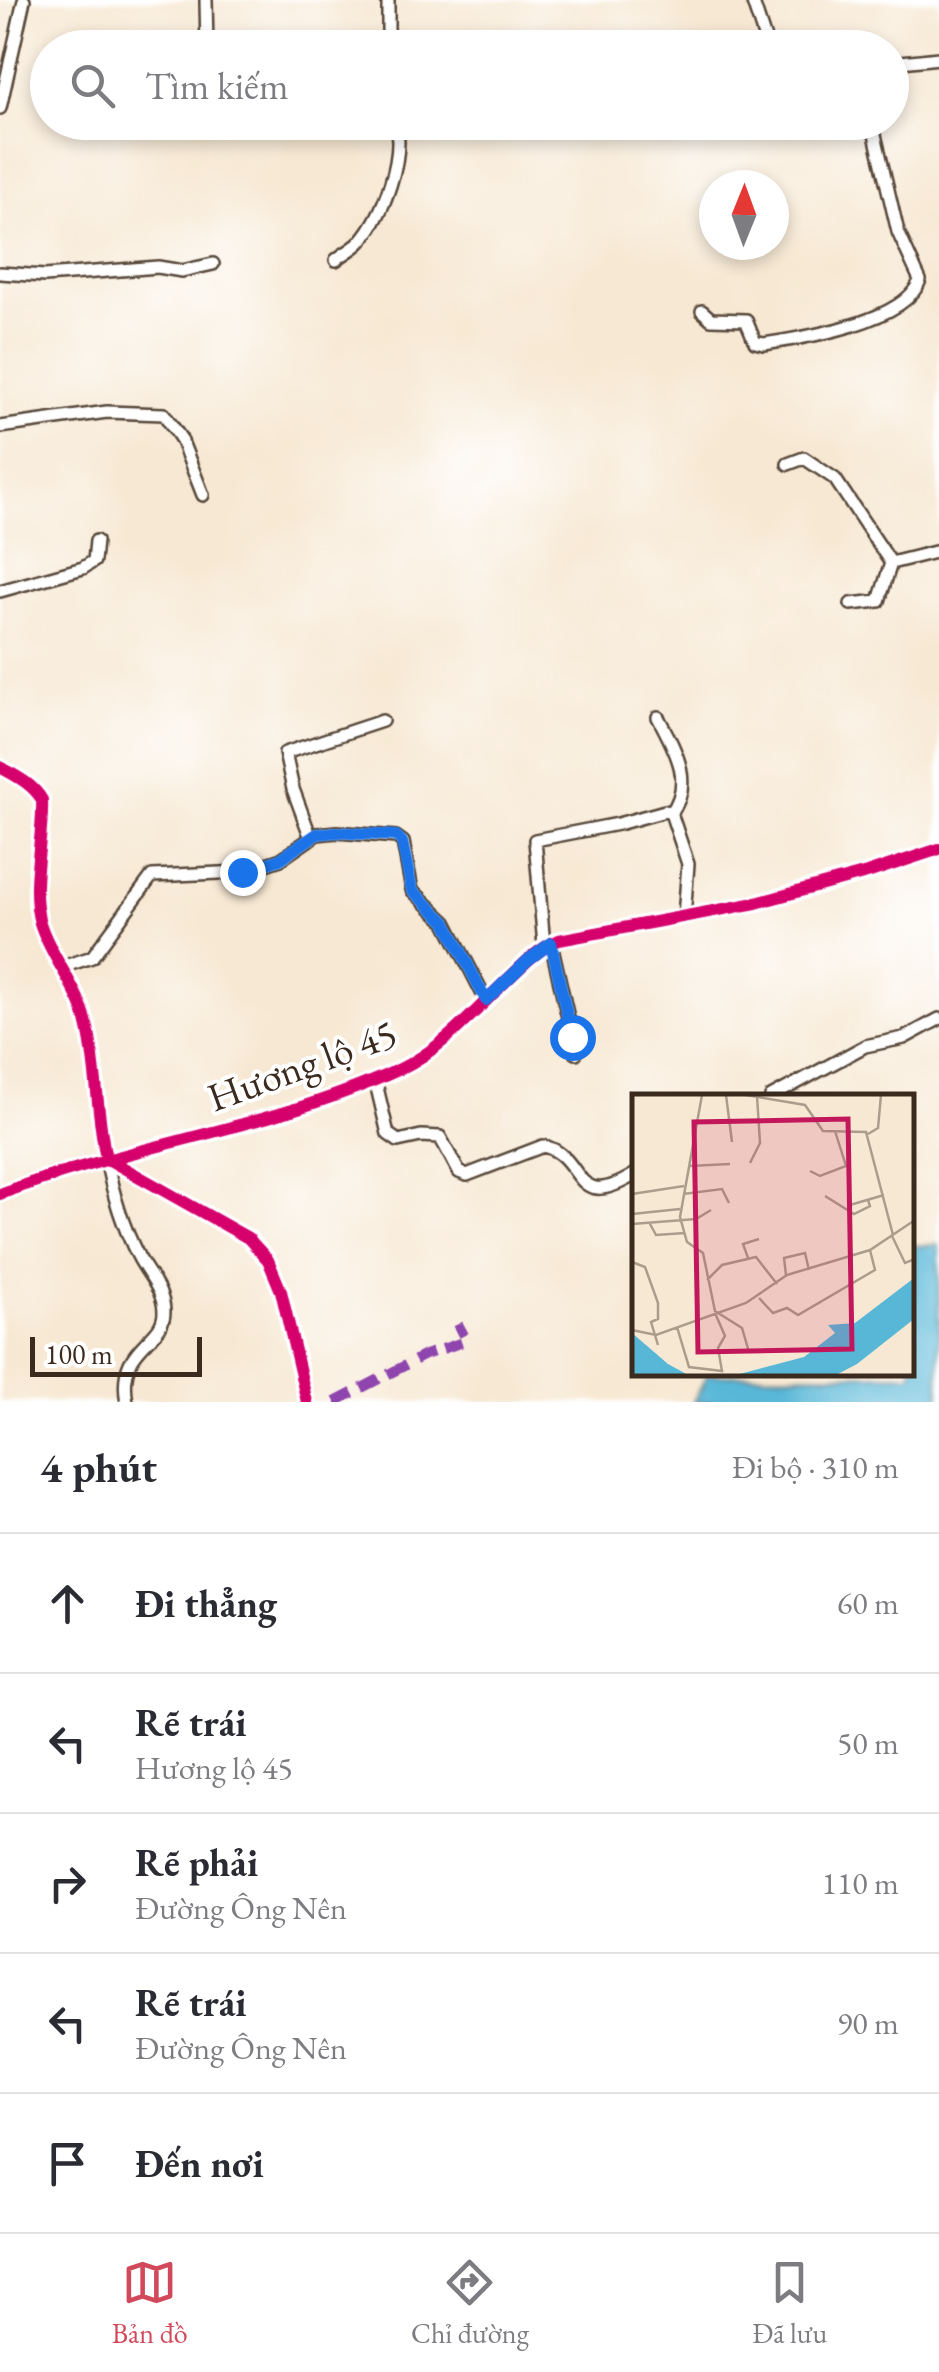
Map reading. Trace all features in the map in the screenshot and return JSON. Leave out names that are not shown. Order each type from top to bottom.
[{"type":"street","points":[[0,108],[24,0]]},
{"type":"street","points":[[206,0],[207,30]]},
{"type":"street","points":[[388,0],[388,30]]},
{"type":"street","points":[[752,0],[762,30]]},
{"type":"street","points":[[909,61],[939,58]]},
{"type":"street","points":[[336,260],[358,246],[375,224],[388,196],[398,140]]},
{"type":"street","points":[[702,311],[711,319],[746,320],[754,342],[764,344],[838,331],[871,319],[913,293],[920,280],[898,232],[876,140]]},
{"type":"street","points":[[0,273],[45,276],[158,267],[182,270],[213,264]]},
{"type":"street","points":[[0,427],[107,412],[164,414],[181,438],[204,496]]},
{"type":"street","points":[[788,464],[804,458],[835,480],[891,563]]},
{"type":"street","points":[[0,591],[83,568],[94,562],[96,542]]},
{"type":"street","points":[[891,563],[939,551]]},
{"type":"street","points":[[852,604],[879,601],[891,563]]},
{"type":"street","points":[[658,718],[681,766],[682,786],[671,813]]},
{"type":"street","points":[[311,838],[285,753],[382,721]]},
{"type":"street","points":[[0,767],[20,778],[42,800],[36,894],[40,923],[83,1011],[90,1034],[96,1110],[123,1222],[139,1258],[160,1290],[163,1322],[126,1368],[127,1402]]},
{"type":"street","points":[[576,1053],[548,945],[536,840],[665,810],[671,813],[688,864],[684,917]]},
{"type":"street","points":[[62,967],[92,956],[152,876],[242,872],[280,859],[311,838],[337,832],[360,833],[396,836],[402,842],[412,890],[446,922],[486,1000]]},
{"type":"street","name":"Hương lộ 45","points":[[0,1194],[106,1158],[266,1119],[376,1080],[430,1052],[548,945],[624,926],[774,898],[939,848]]},
{"type":"street","points":[[777,1094],[865,1046],[904,1038],[939,1018]]},
{"type":"street","points":[[376,1080],[388,1134],[398,1142],[421,1136],[440,1137],[459,1172],[467,1175],[543,1146],[553,1148],[584,1182],[600,1190],[632,1176]]},
{"type":"street","points":[[106,1158],[248,1238],[268,1260],[281,1291],[306,1402]]},
{"type":"water","points":[[939,1245],[939,1402],[694,1402],[706,1377],[914,1377],[914,1246]]},
{"type":"marked path","points":[[335,1402],[425,1355],[463,1342],[466,1339],[458,1324]]},
{"type":"cycle path","points":[[0,767],[29,785],[42,800],[37,908],[44,935],[84,1013],[106,1158],[248,1238],[268,1260],[281,1291],[307,1402]]},
{"type":"cycle path","points":[[0,1194],[100,1162],[302,1107],[400,1069],[443,1041],[530,958],[559,940],[756,903],[939,849]]},
{"type":"route","points":[[242,872],[280,859],[317,834],[396,836],[405,852],[412,890],[446,922],[486,1000],[551,943],[572,1037]]}]
